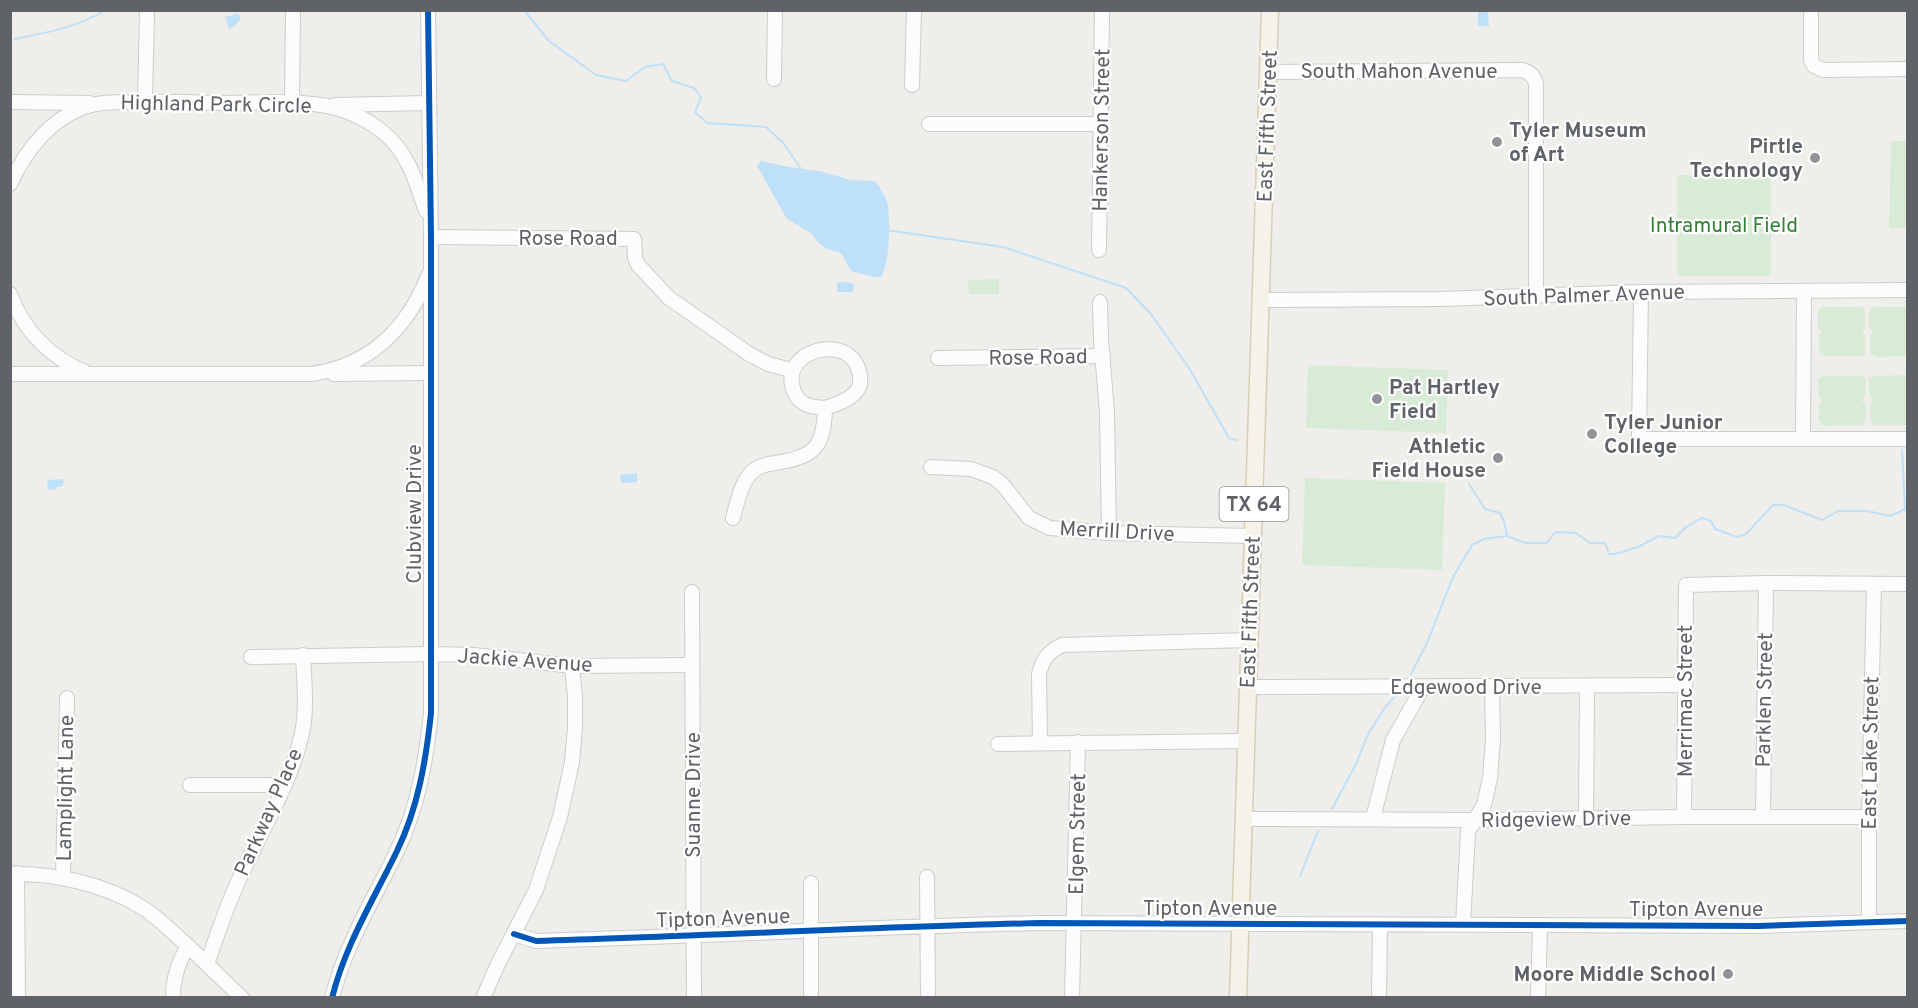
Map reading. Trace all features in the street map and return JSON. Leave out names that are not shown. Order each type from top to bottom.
[{"type":"main road","name":"East Fifth Street","points":[[1238,998],[1270,10]]},
{"type":"street","points":[[145,102],[147,10]]},
{"type":"street","points":[[292,103],[293,10]]},
{"type":"street","name":"Clubview Drive","points":[[332,998],[360,923],[398,849],[416,800],[427,748],[431,713],[431,230],[428,10]]},
{"type":"street","points":[[774,79],[775,10]]},
{"type":"street","points":[[912,85],[914,10]]},
{"type":"street","name":"Hankerson Street","points":[[1099,250],[1102,10]]},
{"type":"street","points":[[1810,10],[1811,60],[1816,68],[1823,70],[1908,69]]},
{"type":"street","name":"South Mahon Avenue","points":[[1269,72],[1521,70],[1529,73],[1536,84],[1536,296]]},
{"type":"street","points":[[10,102],[100,103]]},
{"type":"street","name":"Highland Park Circle","points":[[10,184],[30,149],[45,132],[73,112],[100,103],[321,105],[353,114],[372,124],[390,139],[410,167],[431,230]]},
{"type":"street","points":[[321,105],[429,103]]},
{"type":"street","points":[[928,124],[1100,124]]},
{"type":"street","name":"Rose Road","points":[[431,230],[634,239],[635,258],[638,265],[669,298],[749,354],[768,364],[791,370]]},
{"type":"street","points":[[311,374],[344,366],[385,341],[401,324],[415,302],[431,267]]},
{"type":"street","name":"South Palmer Avenue","points":[[1261,300],[1440,300],[1641,292],[1908,290]]},
{"type":"street","points":[[1803,439],[1804,291]]},
{"type":"street","points":[[1641,292],[1640,439],[1908,439]]},
{"type":"street","points":[[10,294],[28,327],[40,342],[68,364],[89,374]]},
{"type":"street","points":[[1100,302],[1107,413],[1109,533]]},
{"type":"street","points":[[839,351],[850,356],[859,372],[860,379],[857,391],[849,398],[825,408],[807,406],[798,400],[793,392],[791,370],[800,359],[816,352],[839,351]]},
{"type":"street","name":"Rose Road","points":[[938,358],[1103,356]]},
{"type":"street","points":[[10,374],[430,373]]},
{"type":"street","points":[[733,518],[743,487],[751,473],[765,465],[798,459],[815,448],[823,431],[825,408]]},
{"type":"street","name":"Merrill Drive","points":[[931,468],[971,469],[993,477],[1003,485],[1029,518],[1050,528],[1109,533],[1253,537]]},
{"type":"street","points":[[1766,583],[1908,584]]},
{"type":"street","name":"Merrimac Street","points":[[1684,817],[1686,585],[1766,583]]},
{"type":"street","name":"Parklen Street","points":[[1763,817],[1766,583]]},
{"type":"street","name":"East Lake Street","points":[[1869,922],[1874,584]]},
{"type":"street","name":"Suanne Drive","points":[[692,592],[694,998]]},
{"type":"street","points":[[1040,743],[1039,675],[1041,665],[1053,649],[1062,645],[1250,640]]},
{"type":"street","name":"Jackie Avenue","points":[[251,657],[430,654],[474,655],[572,666],[692,664]]},
{"type":"street","name":"Parkway Place","points":[[207,964],[227,906],[292,766],[303,726],[305,696],[303,655]]},
{"type":"street","points":[[483,998],[536,890],[567,791],[575,729],[572,666]]},
{"type":"street","name":"Edgewood Drive","points":[[1248,687],[1685,685]]},
{"type":"street","points":[[1463,924],[1468,831],[1484,805],[1490,778],[1493,739],[1492,686]]},
{"type":"street","points":[[1586,819],[1587,686]]},
{"type":"street","points":[[1373,818],[1393,740],[1423,687]]},
{"type":"street","name":"Lamplight Lane","points":[[63,878],[67,698]]},
{"type":"street","points":[[998,744],[1246,741]]},
{"type":"street","name":"Elgem Street","points":[[1072,998],[1078,742]]},
{"type":"street","points":[[190,785],[283,787]]},
{"type":"street","name":"Ridgeview Drive","points":[[1244,819],[1869,817]]},
{"type":"street","points":[[18,998],[14,873],[63,878],[123,896],[145,909],[188,946],[242,998]]},
{"type":"street","points":[[927,877],[928,998]]},
{"type":"street","points":[[811,883],[811,998]]},
{"type":"street","name":"Tipton Avenue","points":[[514,934],[536,941],[693,937],[928,926],[1075,924],[1759,926],[1908,921]]},
{"type":"street","points":[[1379,998],[1380,925]]},
{"type":"street","points":[[1538,998],[1540,925]]},
{"type":"street","points":[[173,998],[174,978],[178,963],[188,946]]},
{"type":"green space","points":[[1891,141],[1907,141],[1907,228],[1889,228]]},
{"type":"green space","name":"Intramural Field","points":[[1677,175],[1771,175],[1771,276],[1677,276]]},
{"type":"green space","points":[[999,279],[999,294],[969,294],[968,280]]},
{"type":"green space","points":[[1823,307],[1862,307],[1865,310],[1865,328],[1862,331],[1865,335],[1865,354],[1862,356],[1823,356],[1819,352],[1819,336],[1822,332],[1818,328],[1818,310]]},
{"type":"green space","points":[[1874,307],[1907,307],[1907,356],[1875,357],[1870,352],[1870,336],[1873,332],[1869,328],[1869,310]]},
{"type":"green space","name":"Pat Hartley Field","points":[[1308,365],[1448,370],[1446,433],[1306,428]]},
{"type":"green space","points":[[1907,375],[1907,425],[1874,425],[1870,421],[1870,404],[1873,400],[1869,396],[1869,379],[1874,376]]},
{"type":"green space","points":[[1823,376],[1862,376],[1866,379],[1865,397],[1862,401],[1866,404],[1865,423],[1824,426],[1819,421],[1819,405],[1823,401],[1819,397],[1818,379]]},
{"type":"green space","points":[[1305,478],[1445,483],[1442,570],[1302,565]]},
{"type":"water","points":[[1478,11],[1488,11],[1489,26],[1478,26]]},
{"type":"water","points":[[238,14],[241,19],[234,27],[229,28],[225,17]]},
{"type":"water","points":[[761,161],[819,171],[851,180],[875,181],[887,202],[889,218],[888,251],[881,277],[851,271],[841,253],[825,248],[811,233],[787,219],[757,166]]},
{"type":"water","points":[[837,283],[854,284],[853,292],[837,292]]},
{"type":"water","points":[[637,473],[637,482],[621,483],[620,475]]},
{"type":"water","points":[[62,479],[63,486],[55,490],[48,489],[47,481]]},
{"type":"waterway","points":[[15,39],[73,25],[106,10]]},
{"type":"waterway","points":[[524,10],[549,41],[596,75],[626,81],[645,67],[663,64],[672,81],[694,88],[701,97],[695,112],[707,123],[766,127],[784,144],[801,169]]},
{"type":"waterway","points":[[886,230],[1003,247],[1126,288],[1151,314],[1189,368],[1229,438],[1237,440]]},
{"type":"waterway","points":[[1902,450],[1905,510]]},
{"type":"waterway","points":[[1469,484],[1485,509],[1500,513],[1507,536]]},
{"type":"waterway","points":[[1411,674],[1427,643],[1453,577],[1472,545],[1484,539],[1507,536],[1525,543],[1547,543],[1555,532],[1576,533],[1590,543],[1605,543],[1609,554],[1615,554],[1638,547],[1659,536],[1675,538],[1686,527],[1702,518],[1711,521],[1715,529],[1737,537],[1746,534],[1773,505],[1784,505],[1822,520],[1838,511],[1867,511],[1890,516],[1908,508]]},
{"type":"waterway","points":[[1332,809],[1356,764],[1368,734],[1395,696]]},
{"type":"waterway","points":[[1300,876],[1318,831]]},
{"type":"cycle path","points":[[332,998],[344,959],[397,851],[416,801],[424,766],[431,713],[431,237],[428,10]]},
{"type":"cycle path","points":[[514,934],[536,941],[1042,923],[1759,926],[1908,921]]},
{"type":"place","name":"Tyler Museum of Art","points":[[1497,142]]},
{"type":"place","name":"Pirtle Technology","points":[[1815,158]]},
{"type":"place","name":"Pat Hartley Field","points":[[1377,399]]},
{"type":"place","name":"Tyler Junior College","points":[[1592,434]]},
{"type":"place","name":"Athletic Field House","points":[[1498,458]]},
{"type":"place","name":"Moore Middle School","points":[[1728,974]]}]
